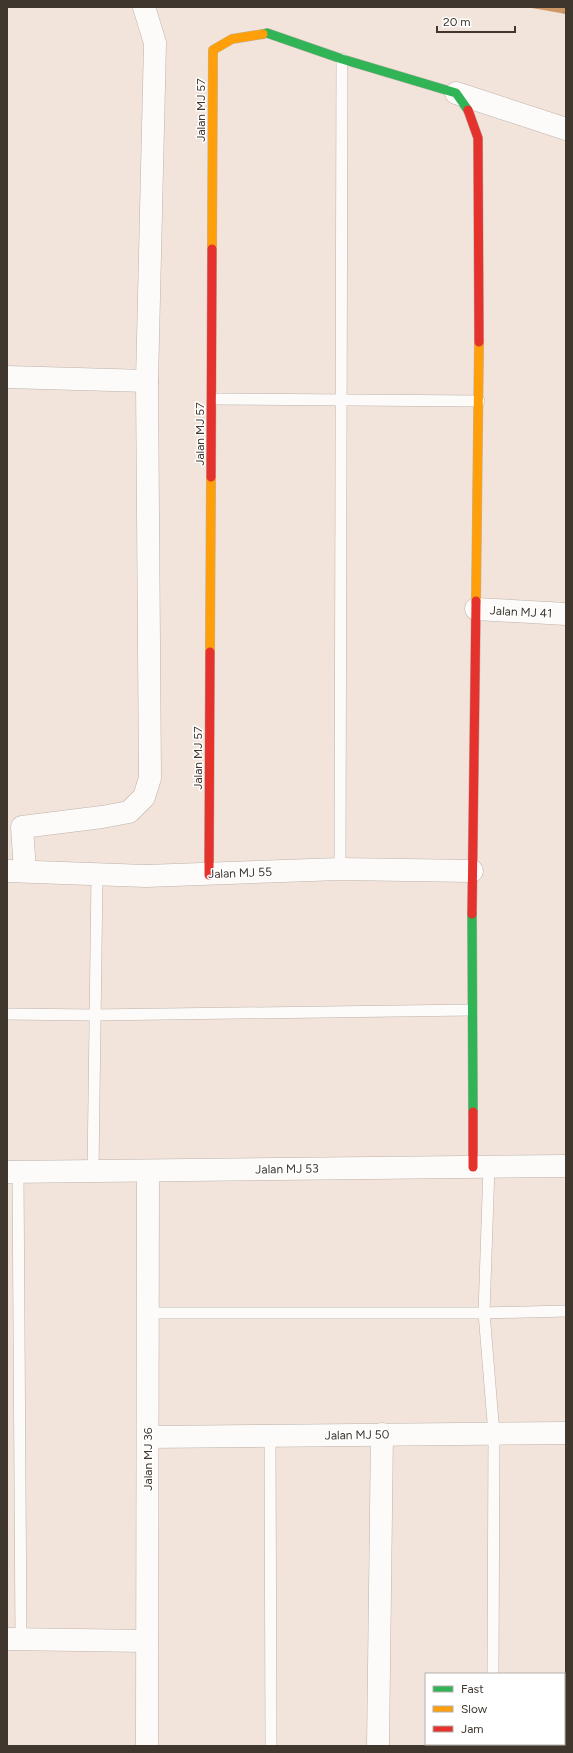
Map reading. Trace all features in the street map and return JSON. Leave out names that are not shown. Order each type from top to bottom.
[{"type":"street","points":[[16,871],[15,826],[102,817],[129,812],[144,797],[150,778],[147,381],[155,43],[144,7]]},
{"type":"street","name":"Jalan MJ 57","points":[[209,875],[213,50],[232,39],[267,33],[342,59]]},
{"type":"street","points":[[342,59],[456,93],[566,129]]},
{"type":"street","points":[[456,93],[471,114],[478,138],[479,401],[472,871],[472,1010],[481,1167]]},
{"type":"street","points":[[7,377],[147,381]]},
{"type":"street","name":"Jalan MJ 41","points":[[476,609],[566,614]]},
{"type":"street","name":"Jalan MJ 55","points":[[16,871],[97,876],[209,875],[340,869],[472,871]]},
{"type":"street","name":"Jalan MJ 53","points":[[12,1172],[566,1166]]},
{"type":"street","name":"Jalan MJ 36","points":[[147,1746],[148,1171]]},
{"type":"street","name":"Jalan MJ 50","points":[[148,1437],[566,1433]]},
{"type":"street","points":[[378,1746],[382,1434]]},
{"type":"street","points":[[14,1640],[147,1641]]},
{"type":"lane","points":[[340,869],[342,59]]},
{"type":"lane","points":[[212,399],[479,401]]},
{"type":"lane","points":[[93,1172],[97,876]]},
{"type":"lane","points":[[7,1014],[94,1015],[472,1010]]},
{"type":"lane","points":[[481,1167],[484,1313],[494,1434],[493,1673]]},
{"type":"lane","points":[[12,1172],[14,1640]]},
{"type":"lane","points":[[148,1313],[484,1313],[566,1311]]},
{"type":"lane","points":[[270,1436],[270,1746]]},
{"type":"water","points":[[526,7],[566,7],[566,14]]},
{"type":"traffic: fast","points":[[263,34],[267,33],[342,59],[456,93],[468,110]]},
{"type":"traffic: fast","points":[[472,914],[473,1112]]},
{"type":"traffic: slow","points":[[212,249],[213,50],[232,39],[263,34]]},
{"type":"traffic: slow","points":[[476,601],[479,342]]},
{"type":"traffic: slow","points":[[210,652],[211,477]]},
{"type":"traffic: jam","points":[[468,110],[478,138],[479,342]]},
{"type":"traffic: jam","points":[[211,477],[212,249]]},
{"type":"traffic: jam","points":[[472,914],[476,601]]},
{"type":"traffic: jam","points":[[209,875],[210,652]]},
{"type":"traffic: jam","points":[[473,1112],[473,1167]]}]
